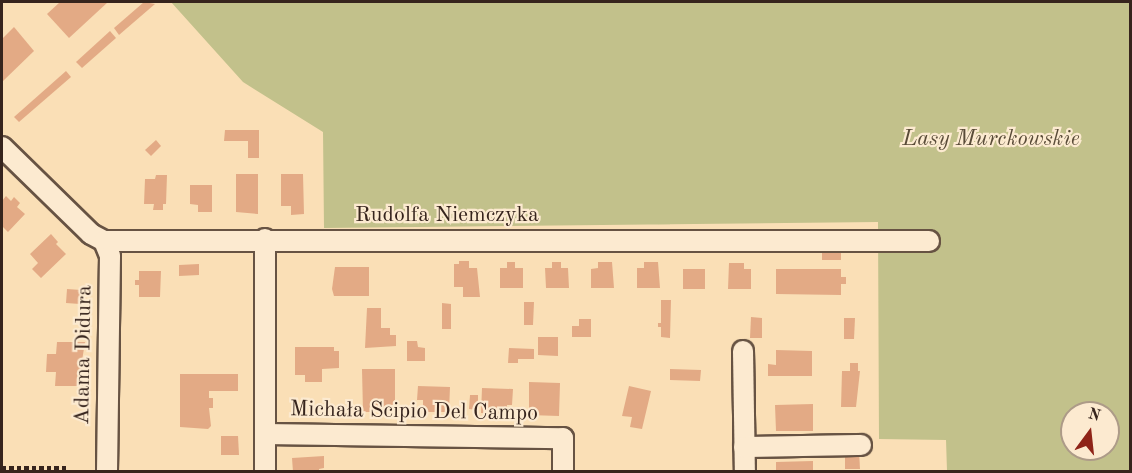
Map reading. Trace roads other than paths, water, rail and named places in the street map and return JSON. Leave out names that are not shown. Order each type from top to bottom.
[{"type":"street","points":[[2,147],[91,234],[104,241]]},
{"type":"street","points":[[265,239],[265,471]]},
{"type":"street","name":"Rudolfa Niemczyka","points":[[104,241],[265,239],[929,241]]},
{"type":"street","name":"Adama Didura","points":[[104,241],[110,256],[107,471]]},
{"type":"street","points":[[743,351],[745,471]]},
{"type":"street","name":"Michała Scipio Del Campo","points":[[265,434],[563,438],[563,471]]},
{"type":"street","points":[[744,447],[861,446]]},
{"type":"park label","name":"Lasy Murckowskie","points":[[991,140]]}]
